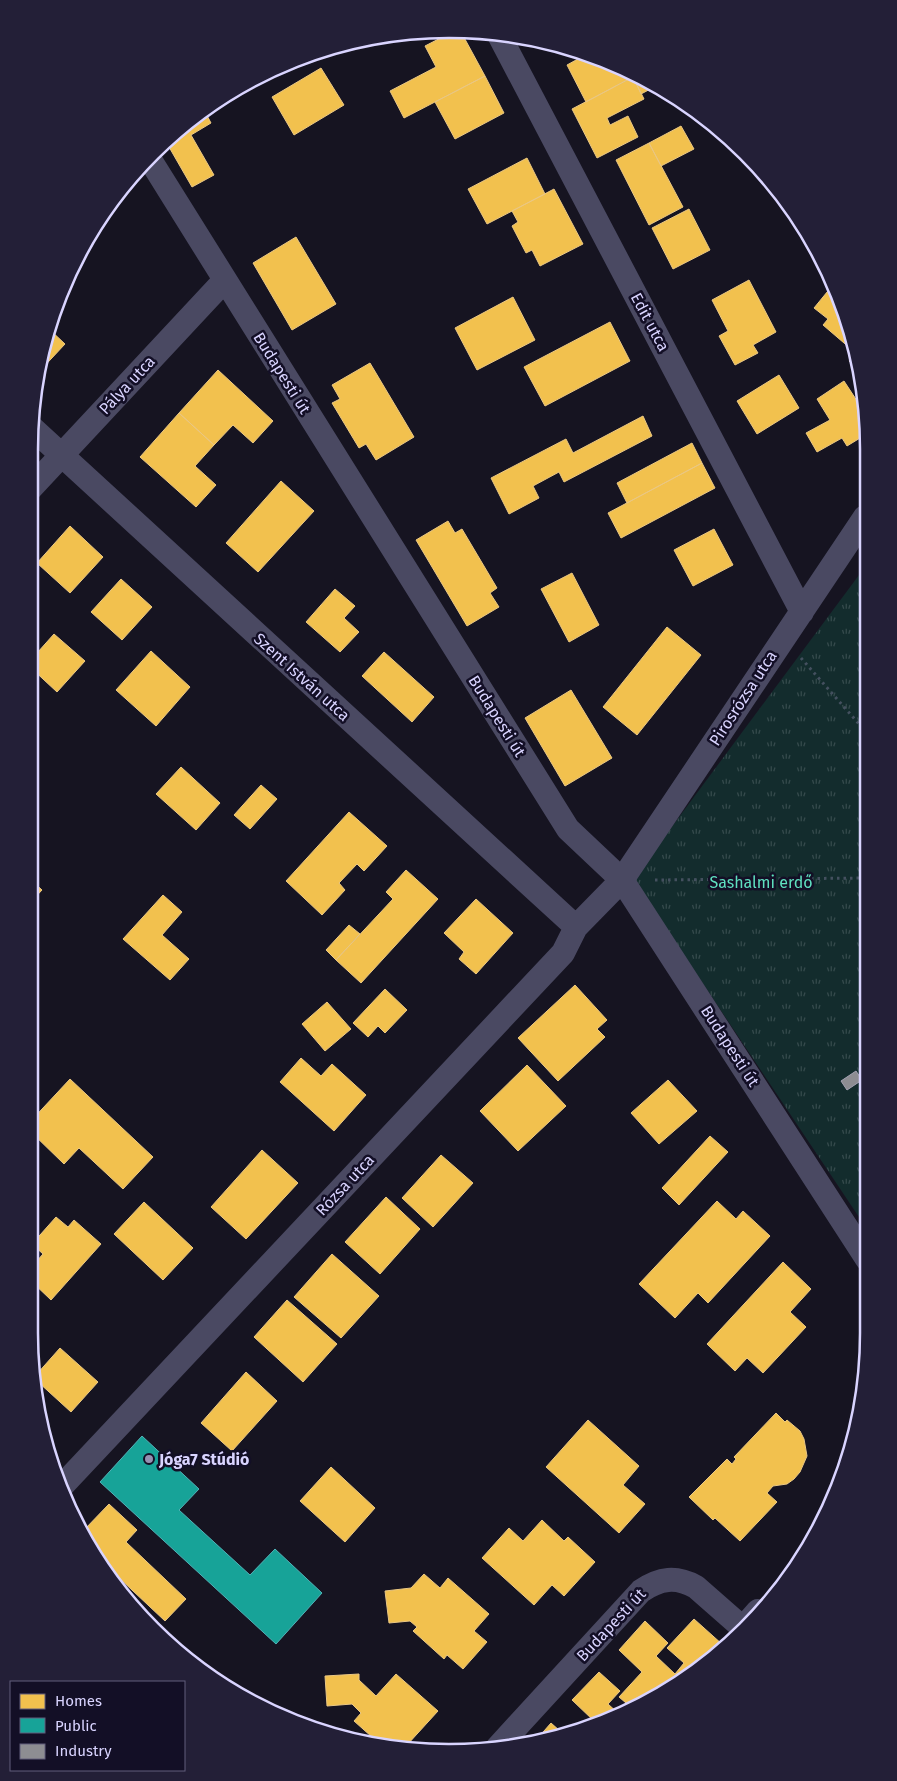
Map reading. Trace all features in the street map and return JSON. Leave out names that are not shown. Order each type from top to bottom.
[{"type":"street","name":"Edit utca","points":[[502,41],[802,612]]},
{"type":"street","name":"Budapesti út","points":[[152,164],[568,829],[622,880],[860,1248]]},
{"type":"street","name":"Pálya utca","points":[[38,480],[224,281]]},
{"type":"street","name":"Szent István utca","points":[[38,434],[576,927]]},
{"type":"street","name":"Pirosrózsa utca","points":[[622,880],[860,525]]},
{"type":"street","name":"Rózsa utca","points":[[66,1482],[563,953],[576,927],[622,880]]},
{"type":"street","name":"Budapesti út","points":[[505,1740],[641,1591],[650,1585],[671,1578],[688,1583],[743,1619]]},
{"type":"path","points":[[783,637],[860,725]]},
{"type":"path","points":[[622,880],[860,878]]},
{"type":"green space","name":"Sashalmi erdő","points":[[860,574],[860,1219],[633,879]]},
{"type":"building: Homes","points":[[440,38],[464,38],[485,76],[404,118],[390,91],[436,67],[425,46]]},
{"type":"building: Homes","points":[[579,58],[628,79],[586,102],[567,65]]},
{"type":"building: Homes","points":[[321,68],[344,105],[294,135],[272,97]]},
{"type":"building: Homes","points":[[485,76],[504,113],[455,139],[435,102]]},
{"type":"building: Homes","points":[[629,79],[636,83],[644,99],[607,118],[610,125],[628,116],[638,137],[597,158],[572,109]]},
{"type":"building: Homes","points":[[636,83],[648,90],[641,94]]},
{"type":"building: Homes","points":[[207,116],[211,123],[191,135],[214,175],[192,187],[169,147]]},
{"type":"building: Homes","points":[[681,126],[694,149],[661,166],[649,143]]},
{"type":"building: Homes","points":[[649,143],[683,207],[649,225],[616,160]]},
{"type":"building: Homes","points":[[527,158],[545,194],[487,224],[468,189]]},
{"type":"building: Homes","points":[[554,189],[583,244],[540,266],[532,250],[526,253],[512,226],[518,222],[512,211]]},
{"type":"building: Homes","points":[[689,209],[710,250],[673,269],[652,228]]},
{"type":"building: Homes","points":[[296,237],[336,304],[292,330],[253,263]]},
{"type":"building: Homes","points":[[749,280],[776,332],[753,345],[758,353],[735,365],[719,336],[728,331],[712,300]]},
{"type":"building: Homes","points":[[828,291],[838,316],[846,344],[823,325],[828,319],[814,308]]},
{"type":"building: Homes","points":[[513,297],[535,340],[477,370],[455,328]]},
{"type":"building: Homes","points":[[610,322],[630,361],[545,406],[524,367]]},
{"type":"building: Homes","points":[[54,334],[65,344],[46,364]]},
{"type":"building: Homes","points":[[370,363],[414,437],[376,460],[366,444],[359,448],[332,403],[340,399],[332,385]]},
{"type":"building: Homes","points":[[218,370],[273,421],[253,443],[233,425],[214,445],[179,413]]},
{"type":"building: Homes","points":[[779,375],[799,408],[757,434],[737,401]]},
{"type":"building: Homes","points":[[844,381],[857,400],[860,438],[847,446],[842,438],[817,452],[806,433],[830,420],[817,399]]},
{"type":"building: Homes","points":[[179,413],[214,445],[195,466],[216,485],[196,507],[140,457]]},
{"type":"building: Homes","points":[[643,416],[652,436],[564,482],[559,472],[533,486],[539,498],[509,514],[491,478],[566,439],[573,453]]},
{"type":"building: Homes","points":[[692,443],[702,463],[627,503],[617,483]]},
{"type":"building: Homes","points":[[702,463],[715,488],[621,538],[608,513]]},
{"type":"building: Homes","points":[[281,481],[314,511],[258,572],[226,543]]},
{"type":"building: Homes","points":[[448,521],[455,533],[462,529],[497,588],[490,593],[499,607],[467,626],[416,540]]},
{"type":"building: Homes","points":[[70,526],[103,557],[70,593],[38,562]]},
{"type":"building: Homes","points":[[714,529],[733,565],[693,586],[674,550]]},
{"type":"building: Homes","points":[[572,573],[599,625],[569,642],[541,589]]},
{"type":"building: Homes","points":[[121,579],[152,607],[122,640],[91,612]]},
{"type":"building: Homes","points":[[335,589],[355,606],[344,618],[359,632],[340,652],[306,622]]},
{"type":"building: Homes","points":[[667,627],[701,655],[637,735],[603,707]]},
{"type":"building: Homes","points":[[54,634],[85,661],[57,692],[38,674],[38,652]]},
{"type":"building: Homes","points":[[151,651],[190,687],[156,726],[116,690]]},
{"type":"building: Homes","points":[[384,652],[434,697],[412,722],[362,676]]},
{"type":"building: Homes","points":[[571,690],[612,758],[565,786],[525,718]]},
{"type":"building: Homes","points":[[181,767],[220,803],[196,830],[156,794]]},
{"type":"building: Homes","points":[[261,785],[277,799],[250,829],[234,815]]},
{"type":"building: Homes","points":[[349,812],[387,846],[364,871],[357,864],[339,883],[345,890],[322,915],[286,881]]},
{"type":"building: Homes","points":[[406,870],[438,899],[361,983],[336,960],[393,899],[386,892]]},
{"type":"building: Homes","points":[[38,886],[42,890],[38,894]]},
{"type":"building: Homes","points":[[163,895],[182,912],[162,935],[189,959],[170,980],[123,939]]},
{"type":"building: Homes","points":[[476,899],[513,933],[476,974],[459,959],[464,952],[444,933]]},
{"type":"building: Homes","points":[[349,925],[360,934],[336,960],[326,950]]},
{"type":"building: Homes","points":[[575,985],[607,1020],[597,1029],[605,1037],[558,1081],[518,1038]]},
{"type":"building: Homes","points":[[385,989],[407,1010],[385,1033],[378,1026],[368,1037],[353,1023]]},
{"type":"building: Homes","points":[[327,1002],[351,1029],[325,1051],[302,1024]]},
{"type":"building: Homes","points":[[301,1058],[321,1076],[332,1064],[366,1095],[334,1131],[280,1082]]},
{"type":"building: Homes","points":[[527,1065],[566,1106],[518,1151],[480,1111]]},
{"type":"building: Homes","points":[[70,1079],[153,1157],[123,1189],[79,1148],[64,1164],[38,1139],[38,1113]]},
{"type":"building: Homes","points":[[668,1080],[697,1111],[659,1144],[631,1113]]},
{"type":"building: Homes","points":[[710,1136],[728,1152],[679,1205],[662,1188]]},
{"type":"building: Homes","points":[[262,1150],[298,1183],[246,1239],[211,1207]]},
{"type":"building: Homes","points":[[441,1155],[473,1183],[433,1227],[402,1198]]},
{"type":"building: Homes","points":[[386,1197],[420,1229],[380,1274],[345,1242]]},
{"type":"building: Homes","points":[[717,1201],[736,1219],[743,1211],[770,1236],[708,1303],[698,1293],[675,1318],[639,1284]]},
{"type":"building: Homes","points":[[144,1202],[193,1248],[163,1280],[114,1234]]},
{"type":"building: Homes","points":[[56,1217],[68,1227],[74,1220],[101,1244],[51,1300],[38,1288],[38,1260],[43,1254],[38,1249],[38,1237]]},
{"type":"building: Homes","points":[[332,1254],[379,1296],[341,1338],[294,1297]]},
{"type":"building: Homes","points":[[783,1262],[811,1289],[790,1312],[806,1327],[763,1373],[747,1358],[735,1371],[707,1344]]},
{"type":"building: Homes","points":[[287,1300],[337,1344],[303,1382],[254,1337]]},
{"type":"building: Homes","points":[[60,1348],[98,1382],[71,1412],[41,1384],[39,1371]]},
{"type":"building: Homes","points":[[246,1372],[277,1401],[232,1451],[201,1423]]},
{"type":"building: Homes","points":[[776,1413],[785,1422],[787,1420],[800,1431],[804,1439],[807,1456],[800,1472],[794,1479],[787,1484],[773,1486],[767,1493],[777,1502],[740,1541],[715,1518],[713,1520],[689,1497],[727,1459],[732,1464],[736,1459],[734,1457]]},
{"type":"building: Homes","points":[[588,1420],[639,1466],[623,1485],[645,1504],[619,1533],[546,1467]]},
{"type":"building: Homes","points":[[331,1467],[375,1508],[345,1542],[300,1501]]},
{"type":"building: Homes","points":[[109,1504],[137,1530],[126,1542],[186,1599],[165,1621],[118,1576],[87,1527]]},
{"type":"building: Homes","points":[[542,1520],[564,1541],[568,1537],[595,1562],[564,1596],[552,1585],[534,1605],[482,1558],[509,1528],[523,1541]]},
{"type":"building: Homes","points":[[424,1574],[440,1588],[448,1578],[489,1614],[474,1631],[487,1642],[463,1669],[447,1655],[444,1659],[413,1631],[417,1627],[410,1621],[389,1623],[385,1591],[411,1588]]},
{"type":"building: Homes","points":[[694,1619],[719,1642],[699,1659],[654,1688],[626,1703],[619,1697],[642,1672],[619,1650],[645,1621],[668,1643],[656,1656],[675,1674],[684,1663],[667,1648]]},
{"type":"building: Homes","points":[[599,1672],[620,1691],[608,1704],[613,1709],[591,1718],[572,1700]]},
{"type":"building: Homes","points":[[359,1674],[359,1680],[376,1696],[396,1674],[438,1711],[410,1742],[371,1737],[354,1721],[361,1713],[352,1704],[327,1706],[325,1676]]},
{"type":"building: Homes","points":[[551,1723],[557,1728],[555,1729],[543,1732]]},
{"type":"building: Public","points":[[142,1436],[199,1489],[179,1510],[250,1575],[275,1549],[322,1593],[276,1644],[100,1482]]},
{"type":"building: Industry","points":[[856,1071],[860,1077],[860,1081],[847,1090],[841,1081]]},
{"type":"place","name":"Jóga7 Stúdió","points":[[149,1459]]}]
